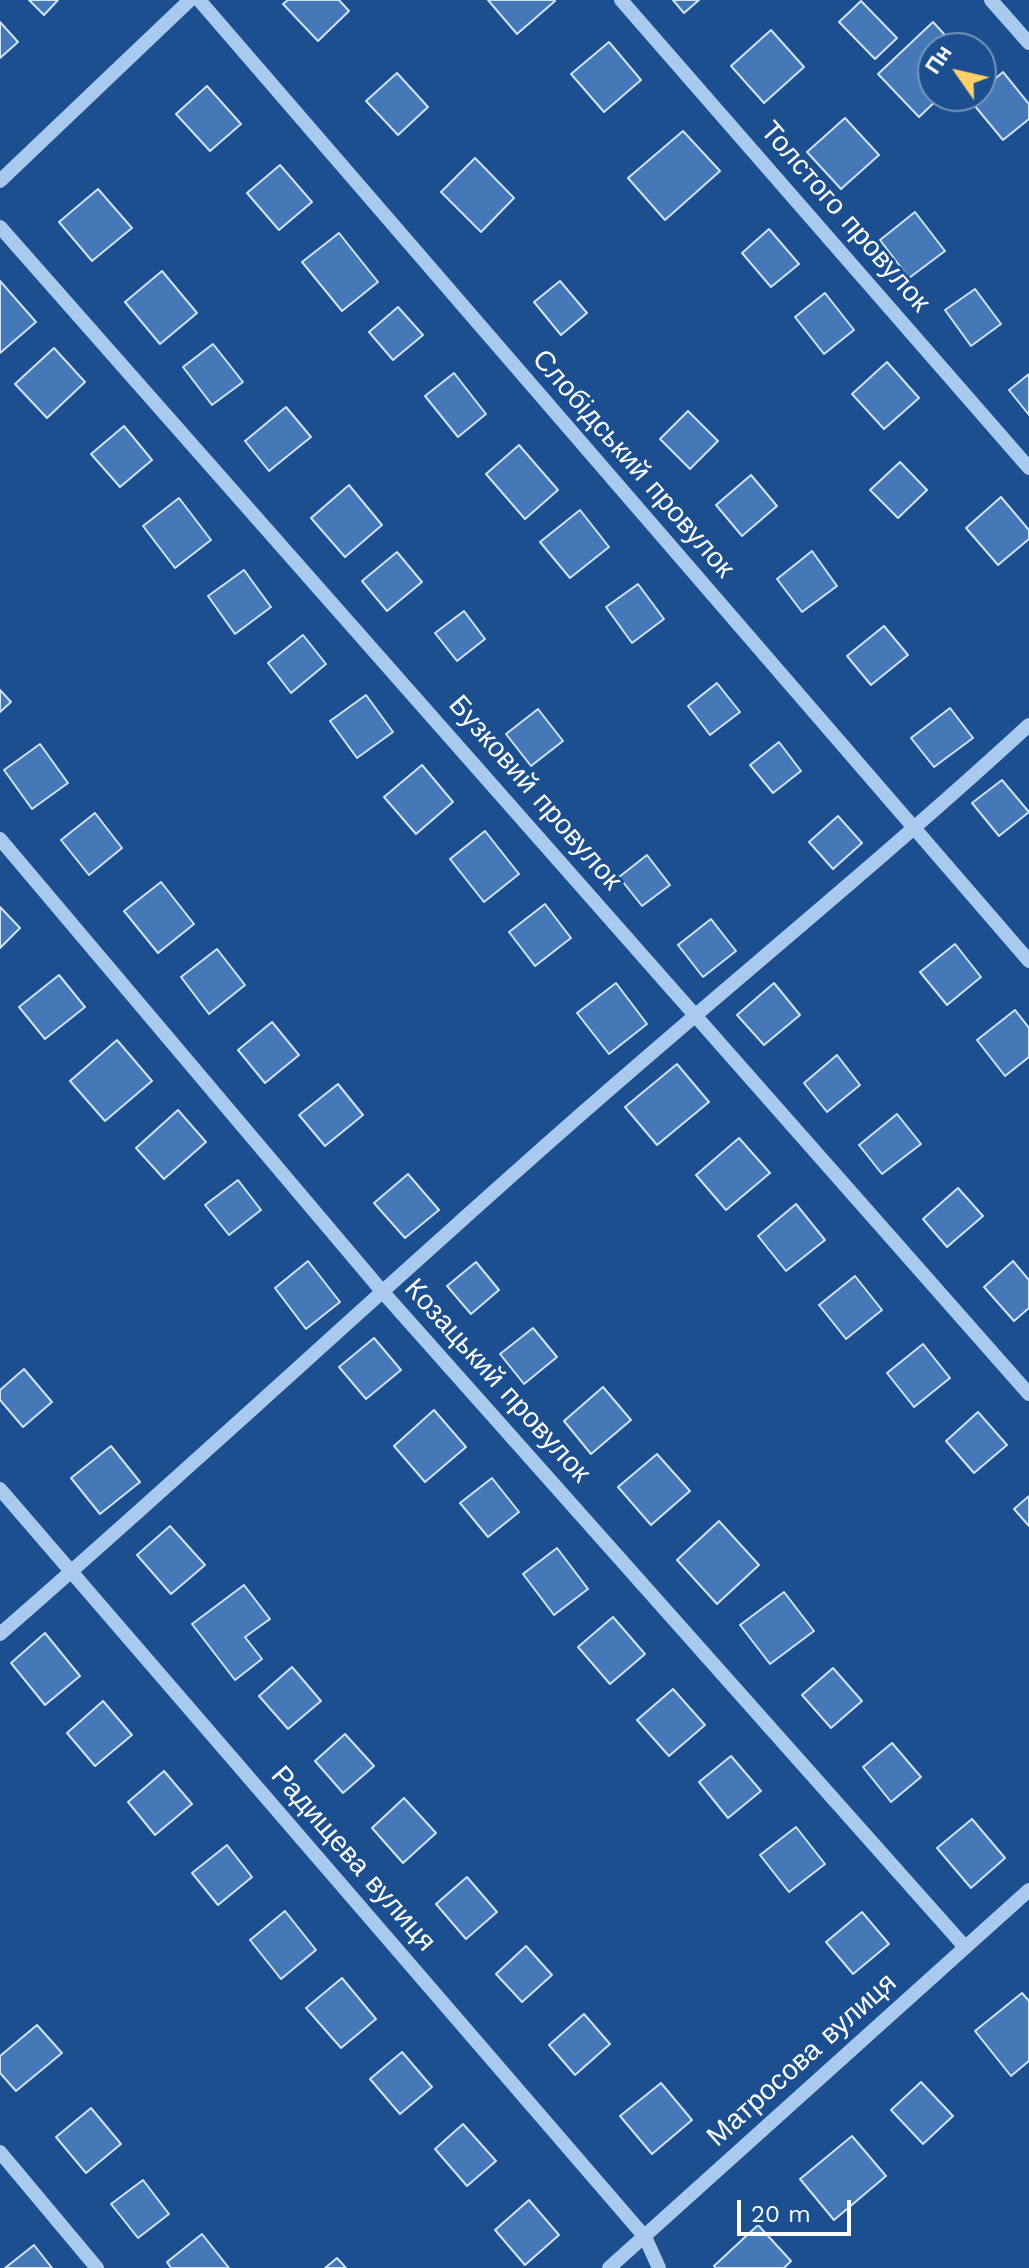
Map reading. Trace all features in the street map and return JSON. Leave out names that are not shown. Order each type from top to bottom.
[{"type":"street","points":[[0,181],[190,0]]},
{"type":"street","name":"Слобідський провулок","points":[[199,0],[1029,961]]},
{"type":"street","name":"Толстого провулок","points":[[621,0],[1029,468]]},
{"type":"street","points":[[991,0],[1029,43]]},
{"type":"street","name":"Бузковий провулок","points":[[0,227],[1029,1394]]},
{"type":"street","points":[[0,1634],[381,1290],[696,1015],[915,830],[1029,725]]},
{"type":"street","name":"Козацький провулок","points":[[0,839],[381,1290],[965,1947]]},
{"type":"street","name":"Радищева вулиця","points":[[0,1489],[645,2237],[659,2268]]},
{"type":"street","name":"Матросова вулиця","points":[[609,2268],[1029,1890]]},
{"type":"street","points":[[0,2152],[97,2268]]},
{"type":"building","points":[[29,0],[58,0],[44,15]]},
{"type":"building","points":[[288,0],[339,0],[349,11],[318,41],[283,4]]},
{"type":"building","points":[[488,0],[554,0],[555,1],[517,34]]},
{"type":"building","points":[[673,0],[699,0],[684,13]]},
{"type":"building","points":[[861,1],[897,38],[875,59],[839,22]]},
{"type":"building","points":[[0,22],[18,42],[0,58]]},
{"type":"building","points":[[933,22],[942,32],[922,32]]},
{"type":"building","points":[[771,30],[804,67],[764,103],[731,66]]},
{"type":"building","points":[[917,37],[917,112],[924,112],[919,117],[878,74]]},
{"type":"building","points":[[609,42],[641,80],[604,112],[571,74]]},
{"type":"building","points":[[1003,72],[1029,104],[1029,119],[1003,140],[980,112],[997,112],[997,77]]},
{"type":"building","points":[[397,73],[428,107],[398,135],[366,101]]},
{"type":"building","points":[[207,86],[241,124],[210,151],[176,114]]},
{"type":"building","points":[[845,118],[879,155],[841,189],[807,152]]},
{"type":"building","points":[[683,131],[720,171],[665,220],[628,178]]},
{"type":"building","points":[[475,158],[514,198],[481,232],[441,192]]},
{"type":"building","points":[[280,165],[312,202],[279,230],[247,193]]},
{"type":"building","points":[[98,189],[132,228],[92,261],[59,222]]},
{"type":"building","points":[[915,212],[945,251],[909,278],[880,240]]},
{"type":"building","points":[[769,229],[799,264],[771,287],[742,253]]},
{"type":"building","points":[[339,233],[378,282],[342,311],[302,262]]},
{"type":"building","points":[[162,271],[197,313],[160,344],[125,302]]},
{"type":"building","points":[[0,281],[36,322],[0,353]]},
{"type":"building","points":[[560,281],[587,313],[561,335],[534,302]]},
{"type":"building","points":[[975,289],[1001,324],[971,346],[945,310]]},
{"type":"building","points":[[825,293],[854,330],[824,354],[795,317]]},
{"type":"building","points":[[398,307],[423,335],[393,360],[369,332]]},
{"type":"building","points":[[213,344],[243,382],[212,405],[183,367]]},
{"type":"building","points":[[54,348],[85,382],[47,418],[15,384]]},
{"type":"building","points":[[887,362],[919,398],[884,429],[852,394]]},
{"type":"building","points":[[454,373],[486,414],[458,437],[425,396]]},
{"type":"building","points":[[1029,374],[1029,415],[1009,390]]},
{"type":"building","points":[[286,407],[311,437],[269,471],[245,441]]},
{"type":"building","points":[[688,411],[718,441],[690,469],[660,439]]},
{"type":"building","points":[[124,426],[152,460],[120,487],[91,454]]},
{"type":"building","points":[[519,445],[558,490],[525,519],[486,474]]},
{"type":"building","points":[[900,462],[927,490],[898,518],[870,490]]},
{"type":"building","points":[[751,475],[777,506],[742,536],[716,505]]},
{"type":"building","points":[[349,485],[382,525],[345,557],[311,518]]},
{"type":"building","points":[[1001,497],[1029,530],[1029,539],[998,565],[966,528]]},
{"type":"building","points":[[179,498],[211,540],[175,568],[143,526]]},
{"type":"building","points":[[580,510],[609,547],[570,578],[540,542]]},
{"type":"building","points":[[812,551],[837,586],[802,612],[777,579]]},
{"type":"building","points":[[397,552],[422,582],[387,611],[362,581]]},
{"type":"building","points":[[244,570],[271,607],[235,634],[208,596]]},
{"type":"building","points":[[638,584],[664,619],[632,643],[606,607]]},
{"type":"building","points":[[464,611],[485,639],[457,661],[435,633]]},
{"type":"building","points":[[884,626],[908,655],[871,685],[847,656]]},
{"type":"building","points":[[303,635],[326,664],[291,693],[268,663]]},
{"type":"building","points":[[717,683],[740,712],[710,735],[688,706]]},
{"type":"building","points":[[0,690],[11,702],[0,712]]},
{"type":"building","points":[[366,695],[393,732],[357,758],[330,721]]},
{"type":"building","points":[[950,708],[973,738],[934,767],[911,738]]},
{"type":"building","points":[[538,709],[563,741],[531,766],[506,734]]},
{"type":"building","points":[[779,742],[801,771],[773,793],[750,765]]},
{"type":"building","points":[[40,744],[68,783],[32,809],[4,770]]},
{"type":"building","points":[[422,765],[453,802],[416,834],[384,797]]},
{"type":"building","points":[[1002,780],[1029,812],[999,836],[972,803]]},
{"type":"building","points":[[95,813],[122,848],[89,875],[61,840]]},
{"type":"building","points":[[838,816],[862,843],[833,869],[809,842]]},
{"type":"building","points":[[485,831],[519,874],[484,902],[450,859]]},
{"type":"building","points":[[647,855],[670,885],[642,906],[619,877]]},
{"type":"building","points":[[161,882],[194,924],[158,953],[124,911]]},
{"type":"building","points":[[545,904],[571,938],[535,966],[509,932]]},
{"type":"building","points":[[0,907],[20,928],[0,948]]},
{"type":"building","points":[[711,919],[736,951],[703,977],[678,945]]},
{"type":"building","points":[[955,944],[981,977],[947,1005],[920,972]]},
{"type":"building","points":[[217,949],[245,985],[209,1014],[181,977]]},
{"type":"building","points":[[59,975],[85,1007],[45,1039],[19,1007]]},
{"type":"building","points":[[616,983],[647,1024],[609,1054],[577,1013]]},
{"type":"building","points":[[774,983],[800,1015],[764,1045],[737,1015]]},
{"type":"building","points":[[1015,1010],[1029,1028],[1029,1057],[1005,1076],[977,1040]]},
{"type":"building","points":[[272,1022],[299,1055],[265,1083],[238,1050]]},
{"type":"building","points":[[117,1040],[152,1081],[105,1121],[70,1081]]},
{"type":"building","points":[[837,1055],[860,1085],[827,1112],[804,1083]]},
{"type":"building","points":[[677,1064],[709,1102],[657,1145],[625,1107]]},
{"type":"building","points":[[338,1084],[363,1115],[325,1146],[299,1115]]},
{"type":"building","points":[[178,1110],[206,1142],[164,1179],[136,1148]]},
{"type":"building","points":[[897,1114],[921,1144],[882,1174],[859,1145]]},
{"type":"building","points":[[739,1138],[770,1173],[726,1210],[696,1175]]},
{"type":"building","points":[[408,1174],[439,1210],[405,1238],[374,1203]]},
{"type":"building","points":[[238,1180],[261,1210],[229,1235],[205,1205]]},
{"type":"building","points":[[958,1188],[983,1216],[947,1247],[923,1219]]},
{"type":"building","points":[[796,1204],[825,1240],[786,1271],[758,1236]]},
{"type":"building","points":[[308,1261],[340,1302],[306,1329],[275,1288]]},
{"type":"building","points":[[1013,1261],[1029,1280],[1029,1308],[1014,1321],[984,1287]]},
{"type":"building","points":[[476,1262],[499,1290],[471,1314],[447,1286]]},
{"type":"building","points":[[855,1276],[882,1310],[846,1339],[819,1305]]},
{"type":"building","points":[[533,1328],[557,1357],[524,1384],[500,1354]]},
{"type":"building","points":[[374,1338],[401,1370],[366,1399],[339,1367]]},
{"type":"building","points":[[923,1344],[950,1378],[914,1407],[887,1373]]},
{"type":"building","points":[[24,1369],[52,1402],[23,1427],[0,1400],[0,1390]]},
{"type":"building","points":[[603,1387],[631,1420],[591,1454],[564,1421]]},
{"type":"building","points":[[434,1410],[466,1447],[425,1482],[394,1446]]},
{"type":"building","points":[[978,1412],[1007,1445],[974,1473],[946,1441]]},
{"type":"building","points":[[111,1446],[140,1482],[100,1514],[71,1478]]},
{"type":"building","points":[[657,1454],[690,1491],[651,1525],[618,1487]]},
{"type":"building","points":[[492,1478],[519,1512],[488,1537],[460,1503]]},
{"type":"building","points":[[1029,1496],[1029,1526],[1014,1509]]},
{"type":"building","points":[[719,1521],[759,1565],[717,1604],[677,1560]]},
{"type":"building","points":[[170,1526],[205,1565],[171,1594],[137,1555]]},
{"type":"building","points":[[557,1548],[588,1589],[554,1615],[523,1574]]},
{"type":"building","points":[[244,1585],[270,1619],[245,1637],[262,1659],[235,1680],[192,1624]]},
{"type":"building","points":[[784,1592],[814,1631],[770,1664],[740,1625]]},
{"type":"building","points":[[613,1617],[645,1654],[610,1684],[578,1647]]},
{"type":"building","points":[[45,1633],[80,1676],[45,1705],[11,1663]]},
{"type":"building","points":[[292,1667],[321,1701],[288,1729],[259,1696]]},
{"type":"building","points":[[833,1668],[862,1701],[831,1728],[802,1695]]},
{"type":"building","points":[[673,1689],[705,1725],[669,1756],[637,1720]]},
{"type":"building","points":[[103,1701],[132,1735],[95,1766],[67,1733]]},
{"type":"building","points":[[345,1734],[374,1766],[343,1793],[315,1761]]},
{"type":"building","points":[[892,1743],[921,1777],[891,1802],[863,1767]]},
{"type":"building","points":[[731,1756],[761,1791],[728,1818],[699,1782]]},
{"type":"building","points":[[164,1771],[192,1804],[155,1835],[128,1802]]},
{"type":"building","points":[[404,1798],[436,1833],[403,1863],[372,1828]]},
{"type":"building","points":[[972,1819],[1005,1858],[971,1888],[937,1848]]},
{"type":"building","points":[[796,1827],[825,1864],[789,1892],[760,1855]]},
{"type":"building","points":[[227,1845],[252,1877],[218,1905],[192,1873]]},
{"type":"building","points":[[467,1877],[497,1912],[466,1939],[436,1904]]},
{"type":"building","points":[[285,1911],[316,1950],[281,1979],[250,1940]]},
{"type":"building","points":[[862,1912],[889,1944],[853,1974],[826,1942]]},
{"type":"building","points":[[526,1946],[552,1975],[522,2002],[496,1974]]},
{"type":"building","points":[[342,1978],[376,2019],[341,2048],[306,2008]]},
{"type":"building","points":[[1022,1993],[1029,2001],[1029,2061],[1011,2076],[975,2031]]},
{"type":"building","points":[[584,2014],[610,2044],[575,2075],[549,2045]]},
{"type":"building","points":[[37,2025],[62,2053],[16,2091],[0,2073],[0,2056]]},
{"type":"building","points":[[402,2052],[432,2087],[400,2114],[370,2079]]},
{"type":"building","points":[[921,2082],[953,2116],[923,2144],[891,2110]]},
{"type":"building","points":[[661,2083],[692,2120],[652,2154],[620,2116]]},
{"type":"building","points":[[91,2108],[121,2144],[86,2173],[56,2137]]},
{"type":"building","points":[[463,2124],[496,2161],[467,2186],[435,2149]]},
{"type":"building","points":[[852,2136],[886,2176],[834,2220],[800,2179]]},
{"type":"building","points":[[143,2180],[169,2214],[138,2238],[111,2204]]},
{"type":"building","points":[[529,2200],[559,2235],[525,2265],[495,2230]]},
{"type":"building","points":[[758,2225],[791,2261],[784,2268],[714,2266]]},
{"type":"building","points":[[202,2234],[229,2268],[171,2268],[167,2262]]},
{"type":"building","points":[[34,2245],[52,2268],[5,2268]]},
{"type":"building","points":[[337,2258],[346,2268],[325,2268]]}]
